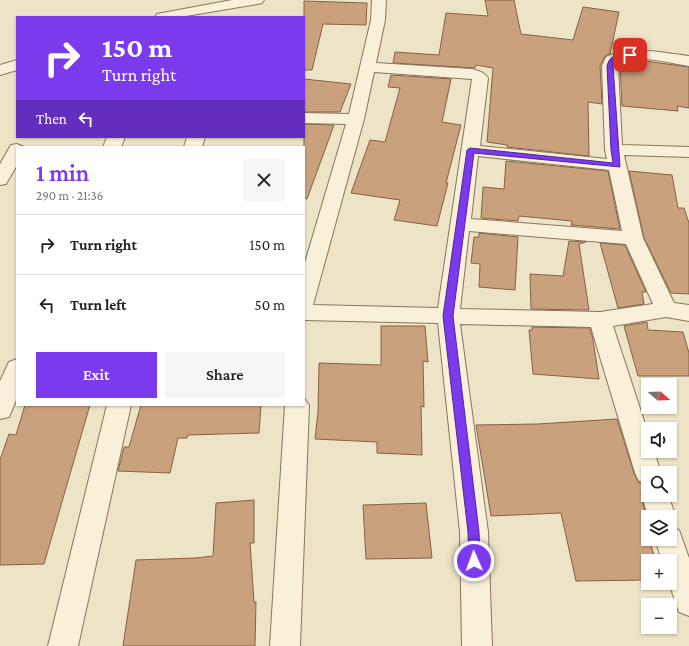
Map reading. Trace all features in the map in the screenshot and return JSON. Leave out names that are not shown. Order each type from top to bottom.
[{"type":"street","points":[[167,16],[257,0]]},
{"type":"street","points":[[305,298],[356,119],[378,20],[379,0]]},
{"type":"street","points":[[238,16],[242,2]]},
{"type":"street","points":[[666,309],[633,238],[616,158],[610,66],[611,60],[617,56],[630,55],[689,61]]},
{"type":"street","points":[[0,70],[16,64]]},
{"type":"street","points":[[368,67],[476,75],[480,78],[448,316],[474,532],[477,646]]},
{"type":"street","points":[[305,118],[356,119]]},
{"type":"street","points":[[0,180],[16,150]]},
{"type":"street","points":[[470,150],[616,158],[689,152]]},
{"type":"street","points":[[460,224],[633,238]]},
{"type":"street","points":[[305,312],[600,320],[666,309],[689,313]]},
{"type":"street","points":[[600,320],[646,466]]},
{"type":"street","points":[[0,410],[16,370]]},
{"type":"street","points":[[63,646],[118,406]]},
{"type":"street","points":[[285,646],[297,406]]},
{"type":"street","points":[[671,546],[689,602]]},
{"type":"building","points":[[485,0],[514,0],[521,34],[573,40],[583,7],[619,12],[610,54],[605,56],[600,66],[602,104],[588,102],[589,156],[507,147],[507,145],[487,142],[493,68],[476,65],[475,68],[393,63],[395,52],[439,55],[446,13],[488,16]]},
{"type":"building","points":[[304,1],[367,3],[366,25],[323,24],[312,70],[305,70]]},
{"type":"building","points":[[637,60],[689,67],[689,108],[677,106],[678,111],[622,106],[620,63]]},
{"type":"building","points":[[391,75],[451,79],[442,122],[461,125],[437,226],[394,220],[400,200],[351,193],[370,140],[385,142],[400,88],[388,87]]},
{"type":"building","points":[[305,79],[351,84],[340,112],[305,112]]},
{"type":"building","points":[[305,124],[334,125],[307,199],[305,198]]},
{"type":"building","points":[[506,161],[608,171],[620,229],[571,225],[572,221],[519,216],[518,221],[481,218],[483,187],[504,189]]},
{"type":"building","points":[[629,171],[672,175],[678,208],[684,208],[689,223],[689,294],[671,293],[644,238]]},
{"type":"building","points":[[479,233],[518,237],[515,290],[479,287],[480,264],[471,263],[474,237],[479,237]]},
{"type":"building","points":[[569,241],[586,242],[579,244],[589,310],[531,309],[530,274],[563,276]]},
{"type":"building","points":[[600,243],[625,245],[646,292],[642,292],[644,304],[618,308]]},
{"type":"building","points":[[647,322],[648,330],[683,332],[689,353],[689,376],[638,376],[624,326]]},
{"type":"building","points":[[381,326],[425,326],[428,362],[423,361],[424,407],[421,406],[422,455],[377,453],[377,442],[315,439],[318,412],[319,363],[381,365]]},
{"type":"building","points":[[532,327],[590,328],[599,379],[533,374],[529,330],[532,330]]},
{"type":"building","points":[[25,406],[90,406],[44,564],[0,565],[0,460],[9,434],[16,435]]},
{"type":"building","points":[[141,406],[261,406],[259,433],[188,435],[187,438],[178,438],[170,473],[118,471],[124,447],[129,447]]},
{"type":"building","points":[[617,419],[634,473],[638,482],[641,483],[641,502],[643,502],[645,510],[641,510],[641,546],[651,546],[654,554],[641,554],[641,580],[576,581],[561,513],[491,516],[476,425],[538,424]]},
{"type":"building","points":[[254,500],[254,543],[250,543],[254,602],[256,602],[255,646],[123,646],[136,560],[213,556],[216,503]]},
{"type":"building","points":[[426,503],[432,558],[366,559],[363,505]]},
{"type":"route","points":[[474,561],[474,532],[448,316],[470,150],[618,166],[614,150],[610,66],[611,60],[617,56],[630,55]]}]
